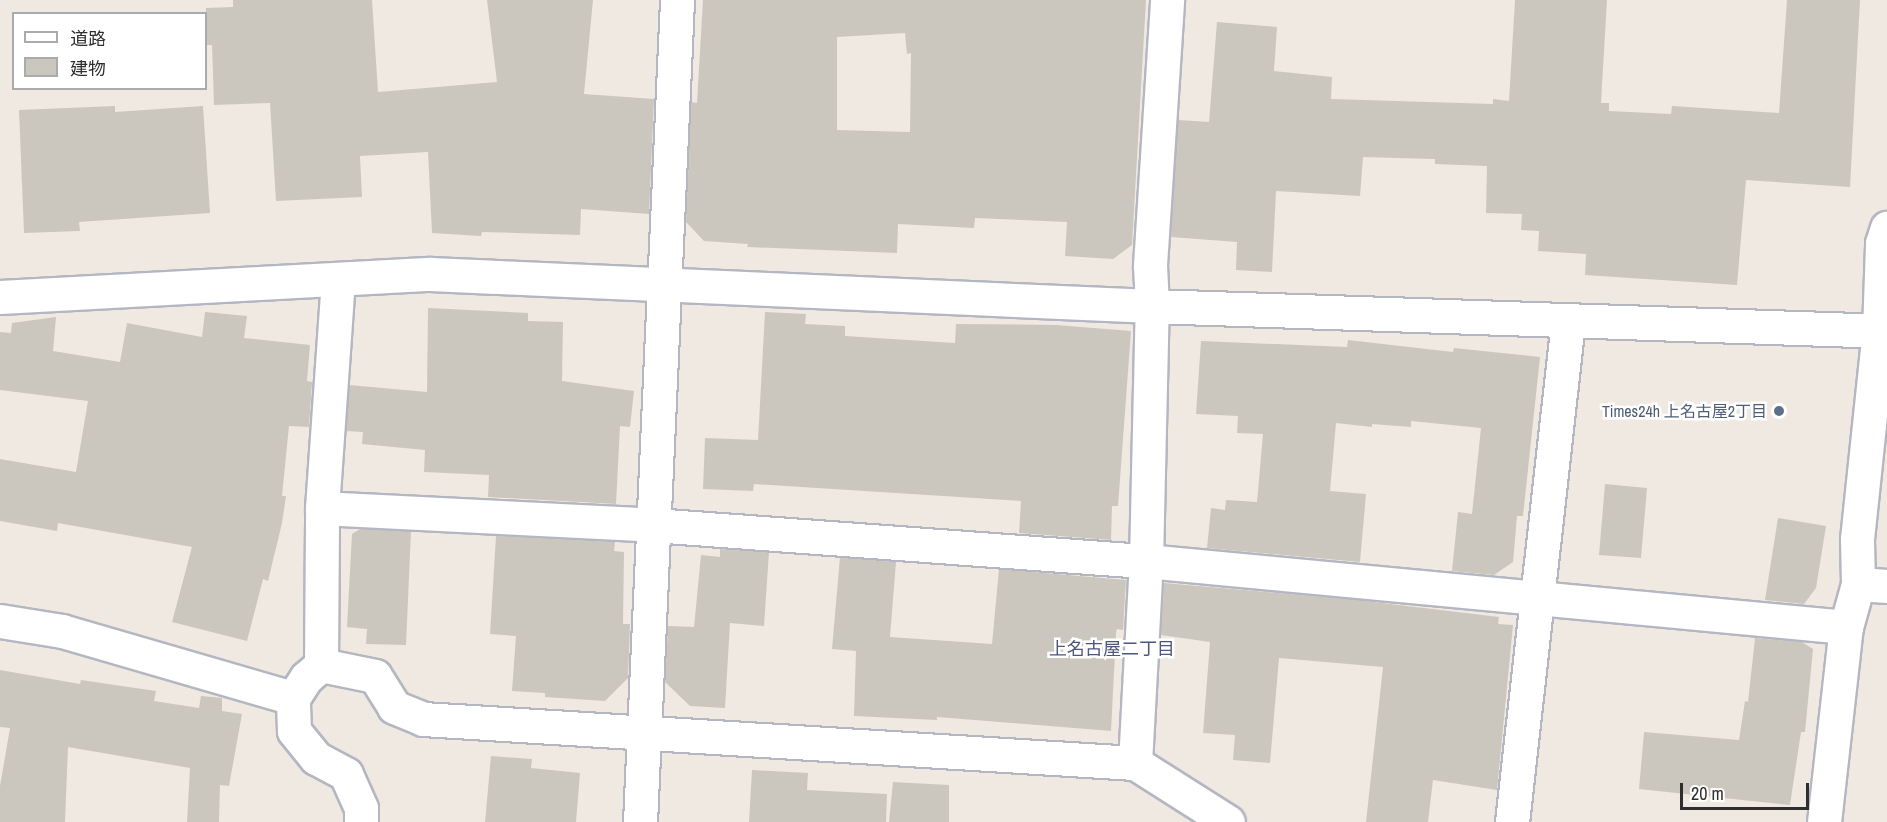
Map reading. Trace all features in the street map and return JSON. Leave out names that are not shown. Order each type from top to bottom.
[{"type":"street","points":[[640,822],[677,0]]},
{"type":"street","points":[[1135,763],[1146,561],[1152,306],[1150,265],[1167,0]]},
{"type":"street","points":[[1824,822],[1846,627],[1872,585],[1857,539],[1883,331],[1879,280],[1882,243],[1887,228]]},
{"type":"street","points":[[0,297],[338,281],[430,274],[1152,306],[1883,331]]},
{"type":"street","points":[[338,281],[322,508],[321,665],[306,678],[294,698],[294,731],[316,758],[346,774],[361,808],[361,822]]},
{"type":"street","points":[[1512,822],[1568,321]]},
{"type":"street","points":[[322,508],[653,525],[1146,561],[1538,600],[1846,627]]},
{"type":"street","points":[[0,621],[62,631],[294,698]]},
{"type":"street","points":[[321,665],[375,676],[394,707],[423,719],[1135,763],[1228,822]]},
{"type":"building","points":[[233,0],[372,0],[378,92],[497,82],[487,0],[593,0],[584,94],[654,99],[649,214],[581,209],[580,235],[482,232],[481,236],[432,233],[428,152],[360,156],[362,197],[276,201],[270,103],[214,105],[212,45],[207,45],[206,8],[233,7]]},
{"type":"building","points":[[703,0],[1146,0],[1132,245],[1113,259],[1065,256],[1067,222],[975,218],[974,228],[898,224],[897,253],[747,247],[748,244],[704,241],[686,222],[691,102],[697,103]],"holes":[[[905,33],[907,54],[911,53],[910,132],[837,130],[837,37]]]},
{"type":"building","points":[[1515,0],[1607,0],[1601,103],[1609,103],[1609,111],[1671,114],[1672,106],[1779,113],[1787,0],[1860,0],[1850,187],[1746,180],[1737,285],[1585,275],[1586,254],[1538,251],[1539,231],[1521,230],[1522,214],[1486,213],[1487,166],[1435,164],[1435,159],[1363,157],[1360,196],[1276,191],[1272,272],[1236,270],[1237,242],[1171,237],[1178,120],[1209,122],[1217,22],[1277,27],[1274,71],[1332,77],[1331,99],[1493,104],[1493,99],[1509,101]]},
{"type":"building","points":[[115,106],[115,112],[203,106],[210,213],[79,222],[80,231],[24,233],[19,110]]},
{"type":"building","points":[[428,308],[528,313],[528,321],[563,322],[562,381],[634,391],[630,427],[620,426],[616,504],[488,497],[489,475],[424,472],[425,450],[362,444],[363,432],[346,431],[349,385],[427,392]]},
{"type":"building","points":[[205,312],[247,316],[244,338],[310,345],[307,381],[312,382],[309,427],[289,426],[282,496],[286,496],[282,523],[268,581],[263,579],[247,641],[172,622],[192,547],[58,523],[57,531],[0,521],[0,459],[76,472],[88,401],[0,390],[0,332],[11,333],[12,323],[56,317],[53,351],[120,362],[127,323],[202,337]]},
{"type":"building","points":[[765,312],[806,314],[805,324],[845,326],[845,336],[955,343],[956,324],[1056,325],[1131,331],[1118,506],[1112,506],[1111,540],[1019,533],[1021,501],[754,484],[753,491],[703,489],[705,438],[758,440]]},
{"type":"building","points":[[1348,340],[1453,352],[1454,348],[1540,357],[1523,516],[1517,516],[1513,562],[1494,575],[1452,571],[1458,512],[1472,514],[1481,428],[1411,421],[1411,427],[1372,424],[1372,427],[1336,423],[1330,491],[1366,494],[1360,562],[1207,548],[1211,508],[1225,510],[1226,500],[1257,502],[1263,434],[1237,433],[1238,416],[1196,414],[1201,341],[1347,347]]},
{"type":"building","points":[[1605,484],[1647,488],[1641,558],[1599,555]]},
{"type":"building","points":[[1778,518],[1826,526],[1816,588],[1804,604],[1765,600]]},
{"type":"building","points":[[360,529],[411,531],[406,645],[366,644],[367,629],[347,627],[352,534]]},
{"type":"building","points":[[496,536],[615,542],[614,551],[624,552],[623,624],[630,624],[628,678],[605,701],[545,697],[545,693],[512,691],[516,636],[490,634]]},
{"type":"building","points":[[720,549],[769,552],[764,626],[730,623],[725,708],[690,706],[665,682],[668,626],[694,627],[701,555],[720,557]]},
{"type":"building","points":[[840,557],[896,562],[890,637],[992,644],[999,569],[1126,580],[1123,630],[1117,629],[1116,633],[1111,731],[937,717],[937,720],[854,716],[856,651],[832,649]]},
{"type":"building","points":[[1164,583],[1357,600],[1499,617],[1498,624],[1513,625],[1497,790],[1433,780],[1428,822],[1366,822],[1383,667],[1279,658],[1270,763],[1233,760],[1235,735],[1203,733],[1210,642],[1161,635]]},
{"type":"building","points":[[1755,638],[1802,642],[1813,649],[1805,732],[1801,732],[1790,805],[1639,789],[1644,732],[1739,740],[1745,701],[1748,702]]},
{"type":"building","points":[[0,670],[80,684],[81,680],[156,691],[154,701],[199,708],[201,696],[222,698],[222,711],[242,714],[229,786],[220,785],[219,822],[187,822],[190,768],[68,747],[65,822],[0,822],[0,786],[10,728],[0,727]]},
{"type":"building","points":[[491,756],[532,759],[531,768],[580,773],[576,822],[485,822]]},
{"type":"building","points":[[752,770],[808,773],[807,790],[887,794],[886,822],[749,822]]},
{"type":"building","points":[[893,782],[949,785],[949,822],[889,822]]},
{"type":"place","name":"Times24h 上名古屋2丁目","points":[[1779,411]]},
{"type":"district","name":"上名古屋二丁目","points":[[1112,649]]}]
